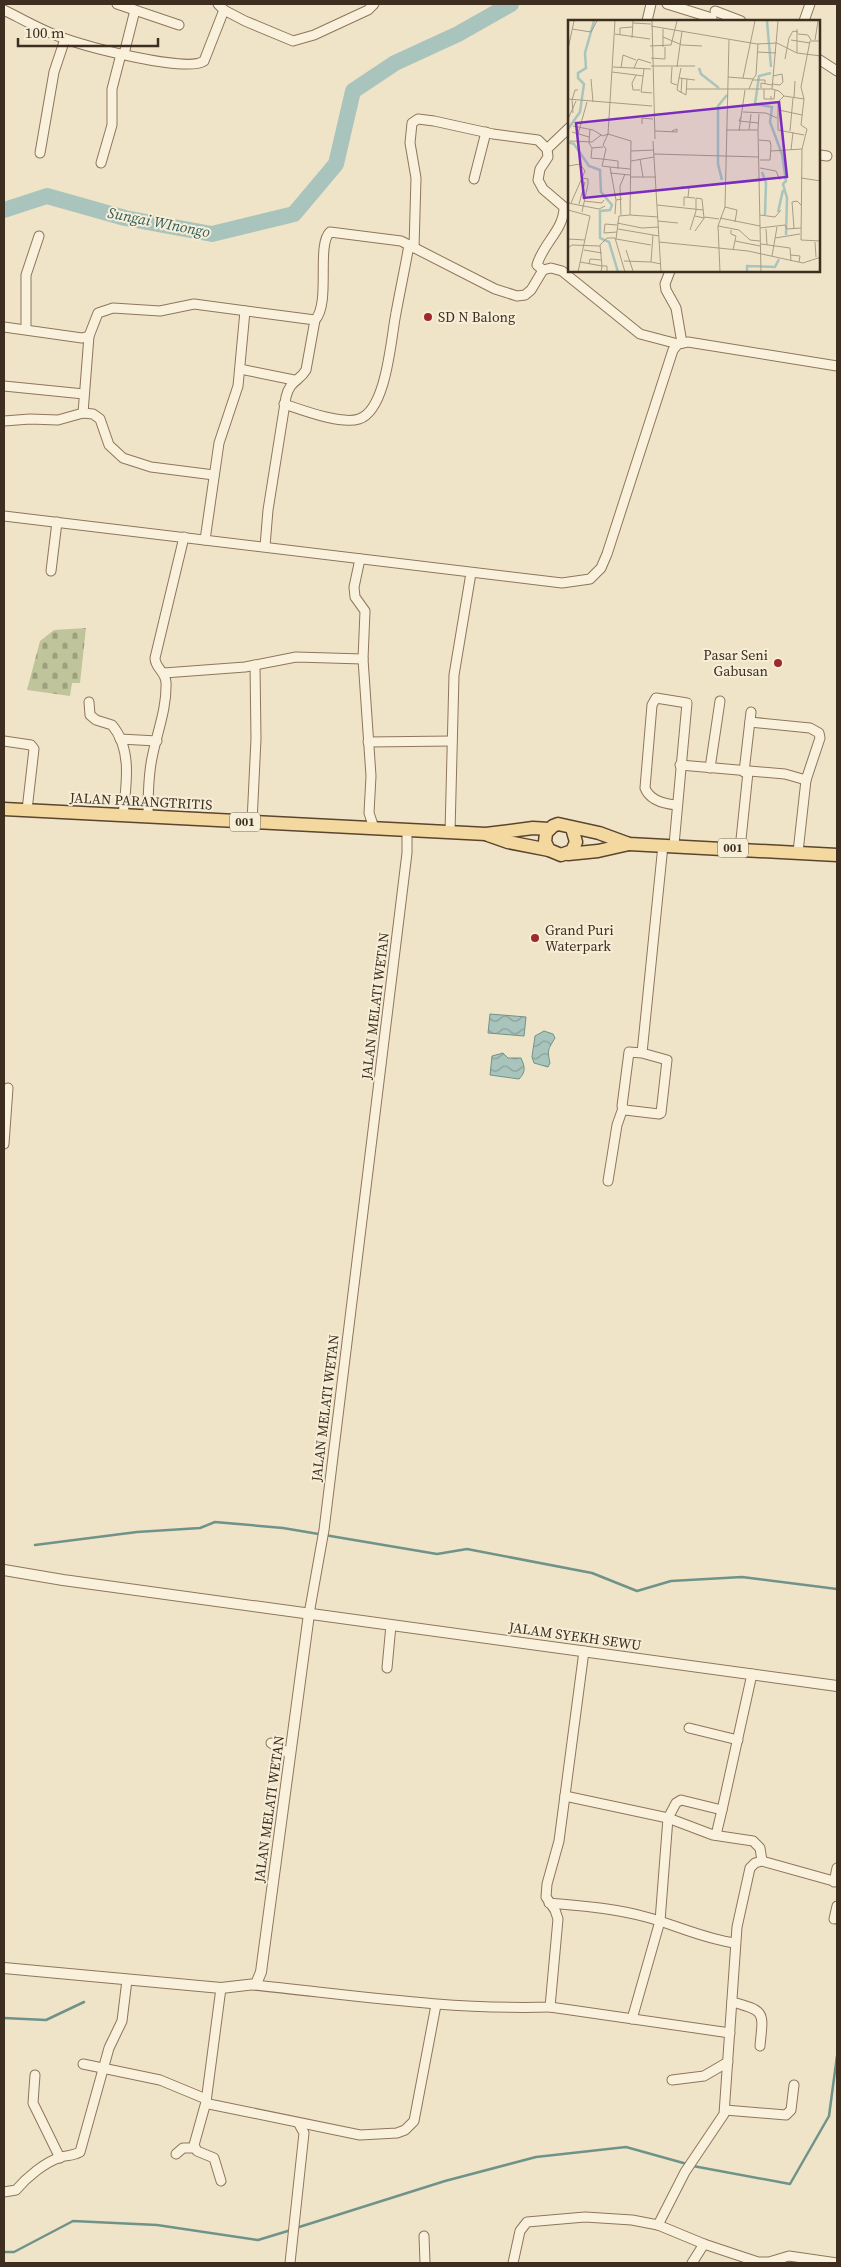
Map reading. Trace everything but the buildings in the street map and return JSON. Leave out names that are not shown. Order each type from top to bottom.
[{"type":"main road","name":"JALAN PARANGTRITIS","points":[[4,809],[486,834],[533,828],[549,829]]},
{"type":"main road","name":"001","points":[[549,829],[558,824],[568,825],[572,828],[599,833],[630,844]]},
{"type":"main road","points":[[568,854],[576,842],[572,828]]},
{"type":"main road","points":[[549,829],[545,842],[549,850]]},
{"type":"main road","name":"JALAN PARANGTRITIS","points":[[486,834],[508,842],[549,850]]},
{"type":"main road","name":"001","points":[[549,850],[557,855],[598,851],[630,844],[798,852],[837,856]]},
{"type":"street","points":[[117,4],[179,24]]},
{"type":"street","points":[[4,10],[65,39],[123,54],[177,63],[200,64],[206,58],[221,7],[281,37],[295,41],[314,35],[368,10],[374,4]]},
{"type":"street","points":[[647,20],[651,4]]},
{"type":"street","points":[[667,4],[714,13],[738,20]]},
{"type":"street","points":[[804,20],[810,4]]},
{"type":"street","points":[[102,163],[112,125],[112,89],[135,10]]},
{"type":"street","points":[[40,153],[54,72],[65,39]]},
{"type":"street","points":[[821,61],[837,71]]},
{"type":"street","points":[[284,404],[344,419],[360,419],[366,415],[376,402],[386,368],[412,247],[416,178],[410,143],[412,123],[418,119],[538,140],[547,149],[548,157],[540,169],[538,180],[544,189],[564,207],[564,215],[562,222],[539,256],[537,264],[543,270]]},
{"type":"street","points":[[547,149],[568,128]]},
{"type":"street","points":[[474,179],[486,132]]},
{"type":"street","points":[[266,546],[268,510],[284,404],[288,389],[294,380],[303,376],[306,370],[314,320],[319,315],[322,299],[324,254],[328,234],[401,241],[495,289],[517,296],[525,295],[531,290],[543,270],[551,268],[562,271],[640,334],[680,343],[722,347],[837,366]]},
{"type":"street","points":[[26,329],[26,275],[39,236]]},
{"type":"street","points":[[670,272],[665,284],[666,290],[676,308],[680,343]]},
{"type":"street","points":[[83,413],[89,336],[98,312],[107,308],[160,311],[194,304],[314,320]]},
{"type":"street","points":[[205,540],[220,443],[238,386],[246,311]]},
{"type":"street","points":[[4,327],[75,338],[89,336]]},
{"type":"street","points":[[4,516],[266,546],[360,560],[471,573],[562,583],[580,582],[594,575],[601,568],[607,554],[660,386],[673,350],[680,343]]},
{"type":"street","points":[[240,368],[294,380]]},
{"type":"street","points":[[4,386],[84,394]]},
{"type":"street","points":[[4,421],[30,419],[58,420],[83,413],[98,416],[109,445],[117,454],[129,461],[151,467],[214,475]]},
{"type":"street","points":[[51,571],[57,522]]},
{"type":"street","points":[[148,816],[150,769],[164,705],[166,685],[164,673],[156,664],[154,658],[184,537]]},
{"type":"street","points":[[360,560],[355,597],[364,611],[363,659],[371,776],[369,813],[374,828]]},
{"type":"street","points":[[450,832],[454,675],[471,573]]},
{"type":"street","points":[[164,673],[255,665],[296,657],[363,659]]},
{"type":"street","points":[[252,822],[256,739],[255,665]]},
{"type":"street","points":[[642,1053],[669,845],[677,805],[687,703],[655,699],[652,705],[645,788],[647,794],[658,802],[677,805]]},
{"type":"street","points":[[710,768],[720,701]]},
{"type":"street","points":[[89,702],[90,715],[96,720],[112,725],[120,739],[127,769],[123,816]]},
{"type":"street","points":[[740,849],[751,712]]},
{"type":"street","points":[[750,722],[810,728],[819,734],[820,738],[806,780],[798,852]]},
{"type":"street","points":[[120,739],[157,741]]},
{"type":"street","points":[[4,741],[31,745],[34,749],[27,810]]},
{"type":"street","points":[[368,742],[452,742]]},
{"type":"street","points":[[680,765],[785,774],[806,780]]},
{"type":"street","name":"JALAN MELATI WETAN","points":[[253,1985],[258,1981],[261,1972],[308,1614],[324,1530],[407,853],[407,830]]},
{"type":"street","points":[[608,1181],[617,1125],[623,1108],[629,1052],[642,1053],[667,1060],[661,1112],[656,1114],[623,1108]]},
{"type":"street","points":[[4,1144],[8,1088]]},
{"type":"street","name":"JALAM SYEKH SEWU","points":[[4,1570],[63,1580],[837,1686]]},
{"type":"street","points":[[387,1668],[391,1625]]},
{"type":"street","points":[[550,2007],[558,1919],[546,1894],[557,1849],[584,1651]]},
{"type":"street","points":[[716,1836],[752,1674]]},
{"type":"street","points":[[689,1728],[738,1740]]},
{"type":"street","points":[[271,1743],[290,1754]]},
{"type":"street","points":[[565,1796],[668,1818],[716,1836],[756,1842],[760,1848],[762,1861]]},
{"type":"street","points":[[632,2018],[660,1921],[668,1818],[676,1803],[680,1800],[722,1810]]},
{"type":"street","points":[[658,2225],[685,2172],[723,2118],[735,1943],[740,1907],[750,1868],[755,1863],[762,1861],[836,1882],[837,1868]]},
{"type":"street","points":[[549,1903],[615,1910],[660,1921],[707,1938],[735,1943]]},
{"type":"street","points":[[834,1918],[837,1906]]},
{"type":"street","points":[[4,1968],[221,1988],[253,1985],[436,2005],[485,2008],[550,2007],[730,2033]]},
{"type":"street","points":[[4,2192],[16,2190],[25,2180],[60,2158],[75,2155],[83,2146],[104,2067],[114,2035],[122,2021],[127,1980]]},
{"type":"street","points":[[194,2148],[194,2140],[206,2100],[221,1988]]},
{"type":"street","points":[[732,2002],[752,2007],[760,2013],[762,2021],[760,2046]]},
{"type":"street","points":[[83,2064],[160,2080],[206,2100],[209,2104],[236,2112],[370,2136],[405,2130],[414,2121],[418,2108],[436,2005]]},
{"type":"street","points":[[672,2080],[704,2076],[728,2062]]},
{"type":"street","points":[[35,2075],[33,2104],[60,2158]]},
{"type":"street","points":[[725,2110],[788,2114],[794,2086]]},
{"type":"street","points":[[290,2263],[304,2133],[300,2124]]},
{"type":"street","points":[[176,2154],[180,2149],[194,2148],[214,2158],[221,2182]]},
{"type":"street","points":[[513,2263],[520,2231],[527,2222],[600,2218],[632,2220],[658,2225],[742,2261],[764,2262],[788,2256],[837,2263]]},
{"type":"street","points":[[424,2236],[425,2263]]},
{"type":"street","points":[[692,2263],[704,2244]]},
{"type":"green space","points":[[86,628],[80,683],[72,683],[70,696],[27,690],[40,641],[54,630]]},
{"type":"water","points":[[490,1014],[526,1017],[524,1036],[488,1033]]},
{"type":"water","points":[[544,1031],[553,1034],[555,1038],[549,1050],[550,1063],[548,1067],[534,1063],[532,1057],[535,1036]]},
{"type":"water","points":[[503,1053],[508,1058],[521,1058],[524,1069],[519,1079],[490,1075],[492,1056]]},
{"type":"waterway","name":"Sungai WInongo","points":[[4,210],[47,196],[125,218],[212,234],[294,214],[336,164],[353,91],[395,63],[458,34],[511,4]]},
{"type":"waterway","points":[[35,1545],[137,1532],[200,1528],[215,1522],[283,1528],[437,1554],[467,1549],[592,1573],[637,1591],[671,1581],[742,1577],[837,1589]]},
{"type":"waterway","points":[[4,2018],[46,2020],[84,2002]]},
{"type":"waterway","points":[[693,2166],[790,2184],[829,2116],[837,2056]]},
{"type":"waterway","points":[[296,2228],[445,2181],[536,2157],[626,2147],[687,2164]]},
{"type":"waterway","points":[[4,2252],[14,2252],[73,2221],[157,2225],[258,2240],[291,2230]]},
{"type":"place","name":"SD N Balong","points":[[428,317]]},
{"type":"place","name":"Pasar Seni Gabusan","points":[[778,663]]},
{"type":"place","name":"Grand Puri Waterpark","points":[[535,938]]}]
